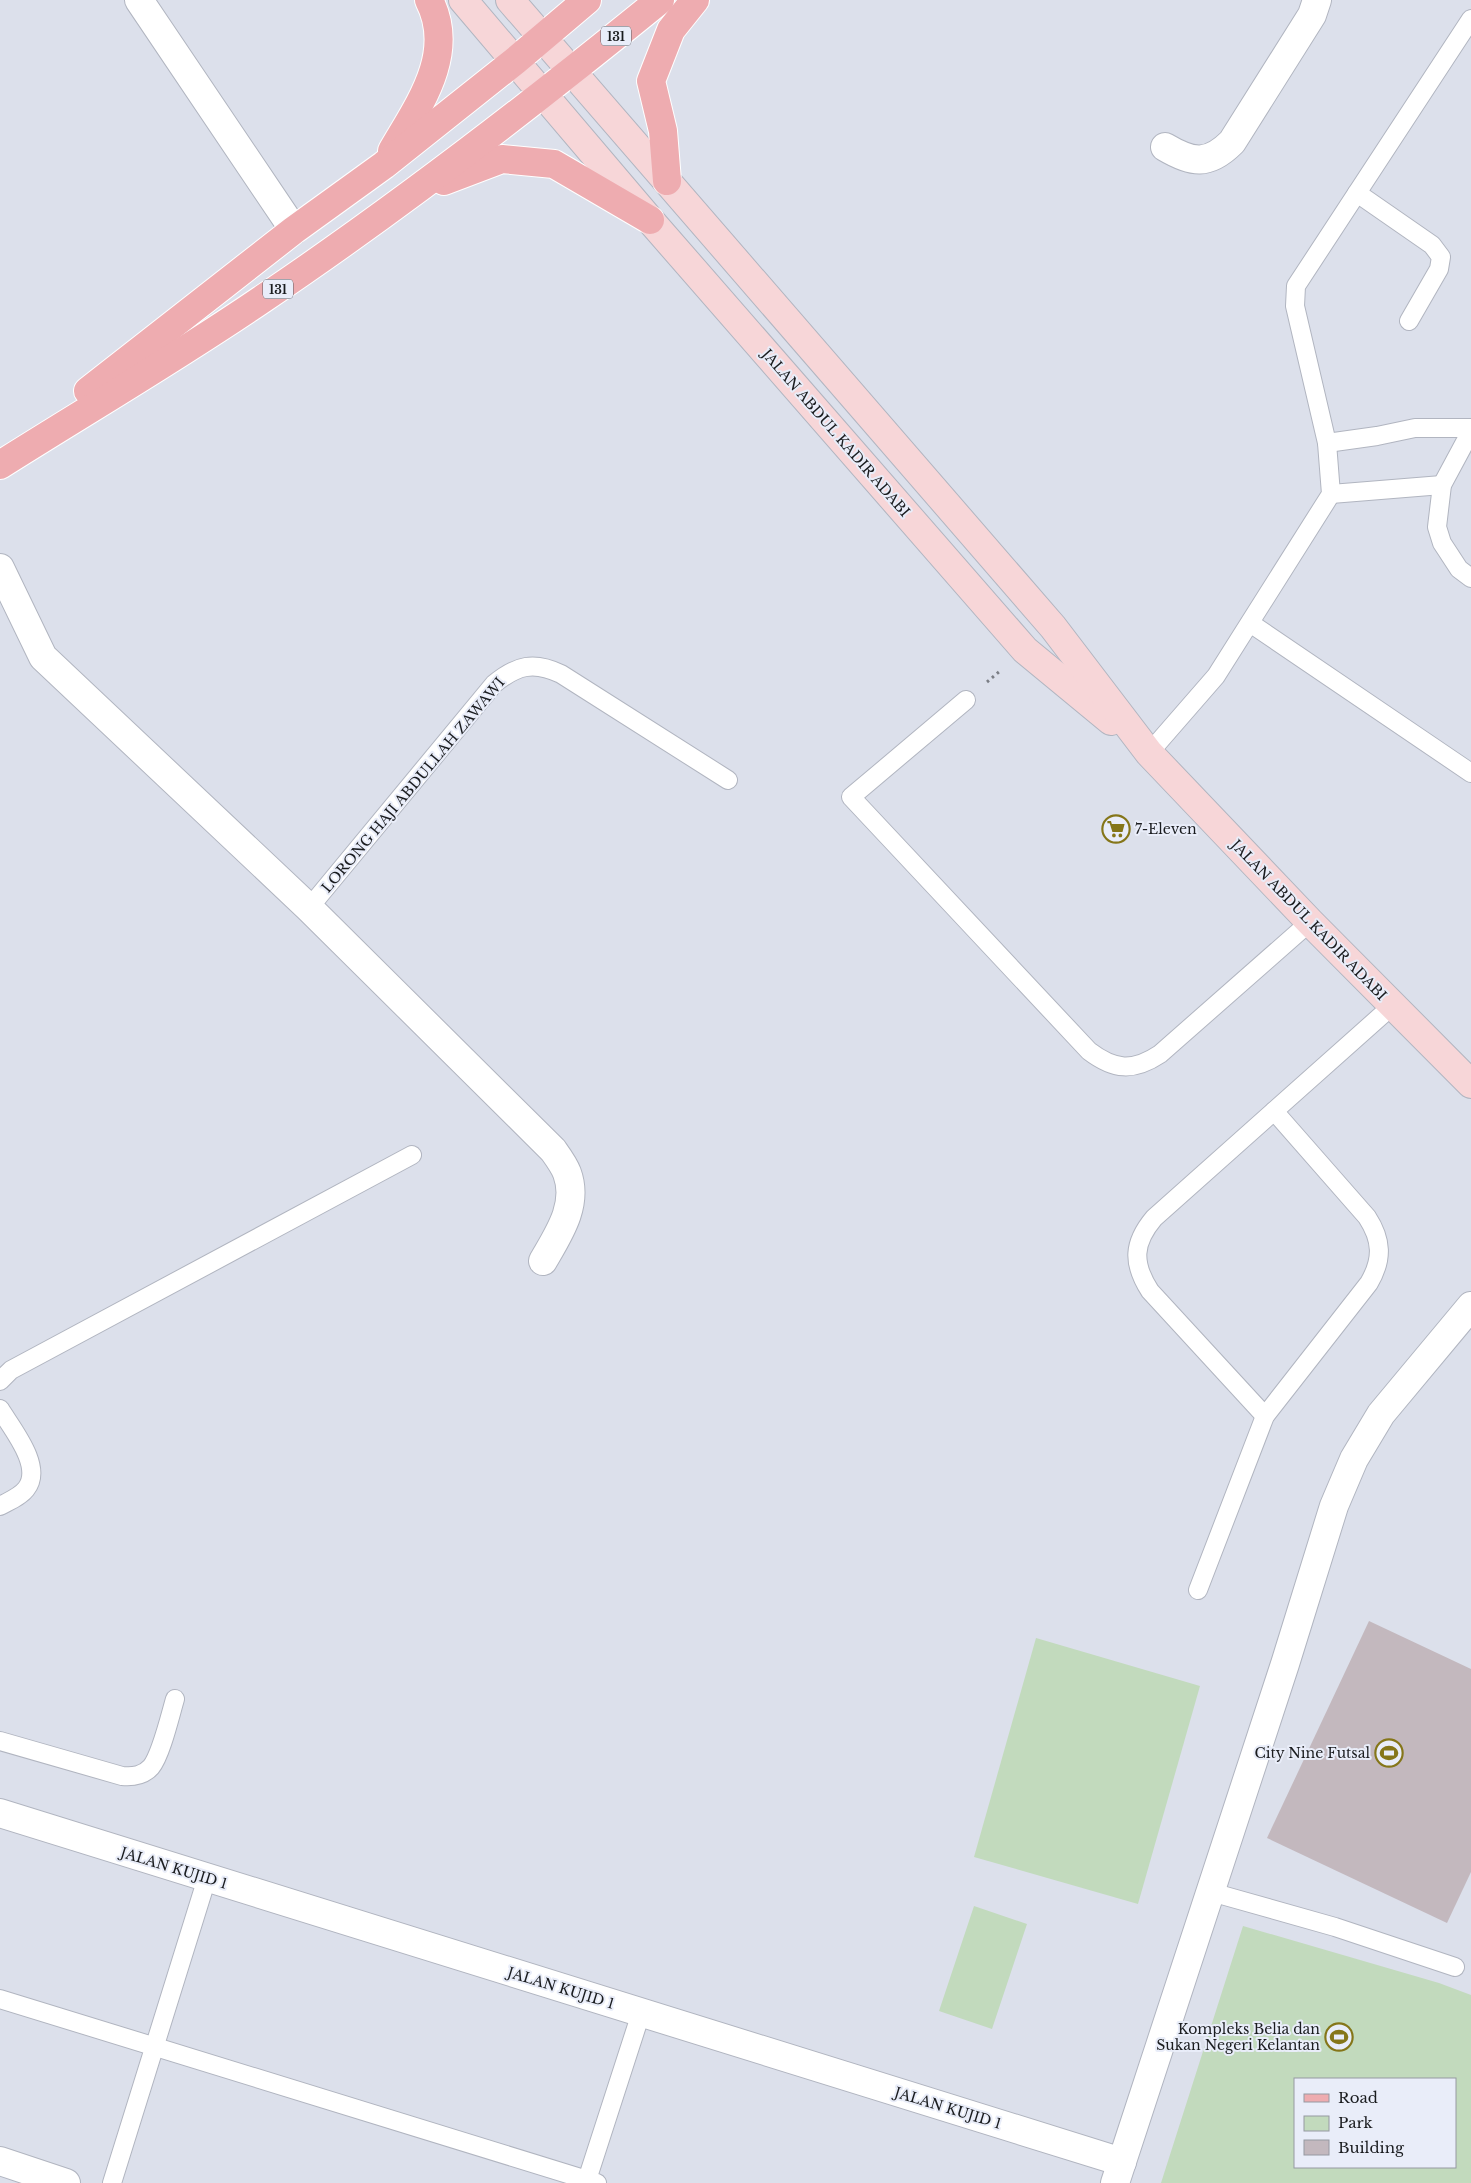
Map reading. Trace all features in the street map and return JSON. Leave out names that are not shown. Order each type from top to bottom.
[{"type":"main road","points":[[384,165],[428,88],[439,50],[434,10],[429,0]]},
{"type":"main road","name":"JALAN ABDUL KADIR ADABI","points":[[463,0],[650,220],[1025,650],[1148,752]]},
{"type":"main road","name":"JALAN ABDUL KADIR ADABI","points":[[510,0],[1053,627],[1148,752],[1310,922],[1471,1084]]},
{"type":"main road","name":"131","points":[[0,460],[294,230],[384,165],[515,61],[587,0]]},
{"type":"main road","name":"131","points":[[0,465],[260,301],[415,192],[543,94],[660,0]]},
{"type":"main road","points":[[666,181],[663,131],[651,81],[671,30],[695,0]]},
{"type":"main road","points":[[415,192],[502,159],[554,164],[650,220]]},
{"type":"street","points":[[139,0],[294,230]]},
{"type":"street","points":[[1164,146],[1192,160],[1207,159],[1221,153],[1232,142],[1312,14],[1317,0]]},
{"type":"street","points":[[0,568],[43,657],[309,908],[553,1150],[567,1173],[570,1190],[569,1206],[568,1213],[543,1261]]},
{"type":"street","points":[[1119,2172],[1211,1892],[1334,1506],[1354,1459],[1381,1414],[1471,1306]]},
{"type":"street","name":"JALAN KUJID 1","points":[[0,1813],[641,2013],[1119,2172]]},
{"type":"street","points":[[0,2161],[66,2183]]},
{"type":"lane","points":[[1148,752],[1216,676],[1332,494],[1327,443],[1294,306],[1296,286],[1471,19]]},
{"type":"lane","points":[[1356,193],[1432,245],[1441,257],[1439,269],[1408,321]]},
{"type":"lane","points":[[1327,443],[1377,436],[1415,428],[1471,429],[1442,485],[1437,527],[1442,543],[1459,569],[1471,578]]},
{"type":"lane","points":[[1332,494],[1442,485]]},
{"type":"lane","points":[[1250,623],[1471,773]]},
{"type":"lane","name":"LORONG HAJI ABDULLAH ZAWAWI","points":[[309,908],[494,684],[518,668],[533,666],[548,668],[561,674],[728,780]]},
{"type":"lane","points":[[966,700],[852,797],[1088,1051],[1101,1060],[1116,1066],[1132,1067],[1147,1063],[1160,1054],[1310,922]]},
{"type":"lane","points":[[1265,1416],[1150,1291],[1141,1278],[1137,1262],[1138,1246],[1144,1231],[1154,1218],[1392,1006]]},
{"type":"lane","points":[[1198,1590],[1265,1416],[1369,1283],[1376,1270],[1380,1256],[1379,1243],[1367,1217],[1274,1111]]},
{"type":"lane","points":[[0,1382],[11,1370],[412,1155]]},
{"type":"lane","points":[[0,1409],[29,1457],[32,1468],[31,1479],[26,1489],[0,1506]]},
{"type":"lane","points":[[0,1741],[122,1776],[132,1777],[143,1774],[151,1767],[175,1699]]},
{"type":"lane","points":[[112,2183],[206,1878]]},
{"type":"lane","points":[[1211,1892],[1335,1927],[1455,1967]]},
{"type":"lane","points":[[0,1999],[590,2182],[641,2013]]},
{"type":"path","points":[[966,700],[1025,650]]},
{"type":"green space","points":[[1036,1638],[1200,1686],[1138,1904],[974,1857]]},
{"type":"green space","points":[[974,1906],[1027,1924],[992,2029],[939,2011]]},
{"type":"green space","name":"Kompleks Belia dan Sukan Negeri Kelantan","points":[[1243,1926],[1439,1983],[1471,1995],[1471,2183],[1161,2183]]},
{"type":"building","name":"City Nine Futsal","points":[[1369,1621],[1471,1669],[1471,1872],[1447,1923],[1267,1838]]},
{"type":"place","name":"7-Eleven","points":[[1116,829]]},
{"type":"place","name":"City Nine Futsal","points":[[1389,1753]]},
{"type":"place","name":"Kompleks Belia dan Sukan Negeri Kelantan","points":[[1339,2037]]}]
